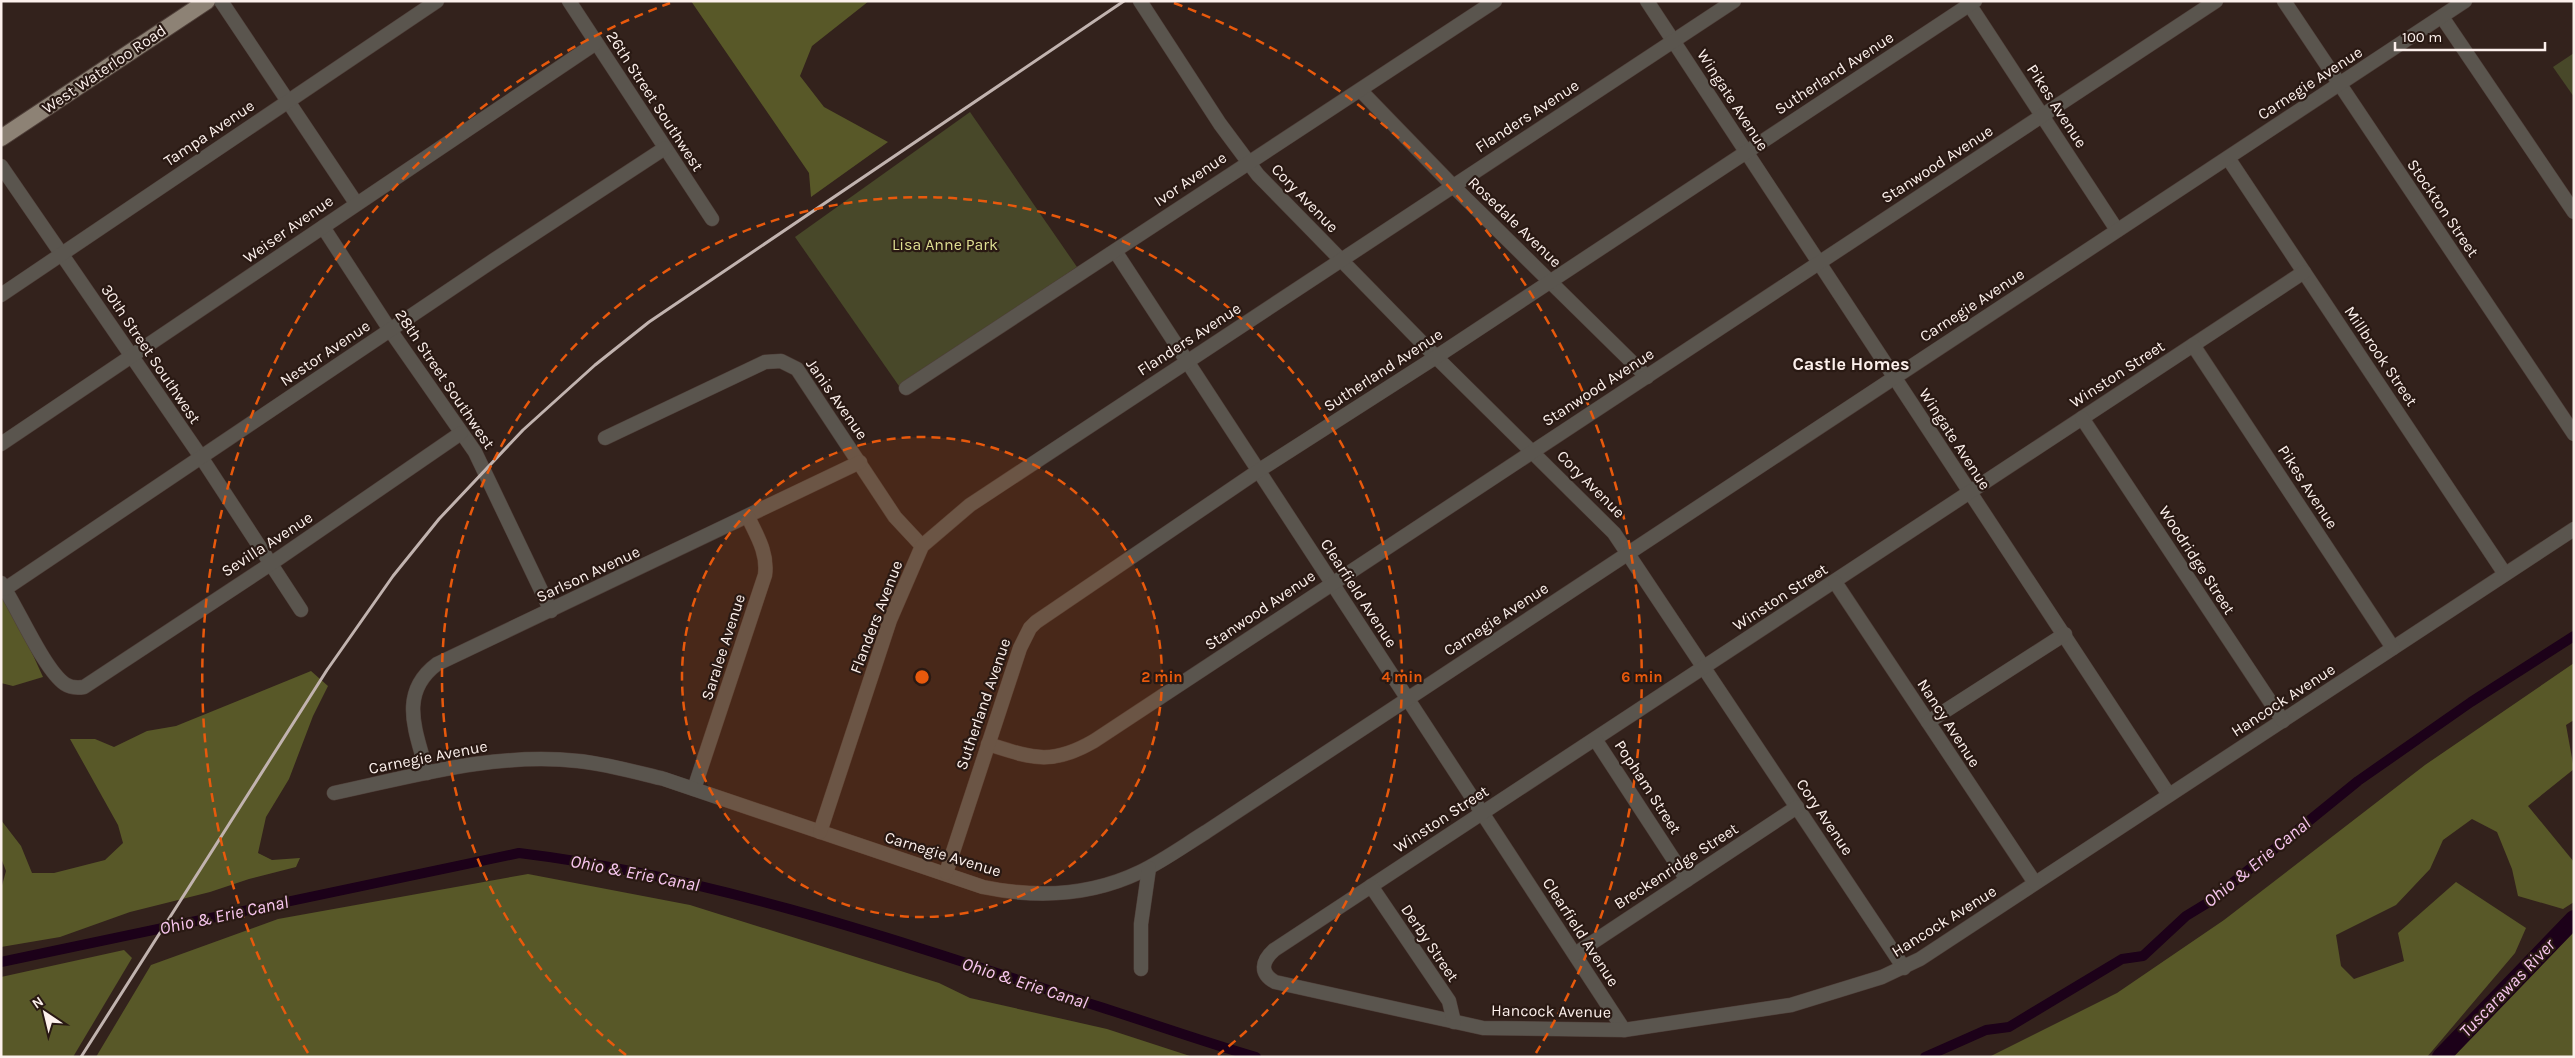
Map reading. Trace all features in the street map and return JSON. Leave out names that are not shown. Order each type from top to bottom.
[{"type":"main road","name":"West Waterloo Road","points":[[1,138],[207,1]]},
{"type":"street","points":[[221,1],[356,203]]},
{"type":"street","name":"Tampa Avenue","points":[[1,295],[437,1]]},
{"type":"street","name":"26th Street Southwest","points":[[569,1],[712,219]]},
{"type":"street","name":"Cory Avenue","points":[[1140,1],[1189,78],[1248,162],[1436,357],[1534,451],[1614,533],[1706,667],[1904,968]]},
{"type":"street","name":"Ivor Avenue","points":[[906,388],[1248,162],[1361,91],[1494,1]]},
{"type":"street","name":"Wingate Avenue","points":[[1647,1],[2169,795]]},
{"type":"street","name":"Flanders Avenue","points":[[820,832],[890,620],[922,546],[970,505],[1734,1]]},
{"type":"street","name":"Stanwood Avenue","points":[[988,744],[1032,757],[1058,757],[1075,752],[2216,1]]},
{"type":"street","name":"Stockton Street","points":[[2284,1],[2574,434]]},
{"type":"street","name":"Carnegie Avenue","points":[[334,793],[468,764],[511,760],[558,760],[624,769],[694,790],[946,873],[982,887],[1040,894],[1099,887],[1149,868],[2465,1]]},
{"type":"street","name":"Pikes Avenue","points":[[1970,2],[2117,230]]},
{"type":"street","name":"Sutherland Avenue","points":[[946,873],[1020,648],[1030,628],[1036,622],[1258,471],[1436,357],[1970,2]]},
{"type":"street","points":[[2442,16],[2574,212]]},
{"type":"street","name":"Weiser Avenue","points":[[1,444],[596,43]]},
{"type":"street","name":"Rosedale Avenue","points":[[1361,91],[1453,186],[1647,376]]},
{"type":"street","name":"Nestor Avenue","points":[[3,586],[201,457],[665,148]]},
{"type":"street","name":"Millbrook Street","points":[[2228,158],[2505,574]]},
{"type":"street","name":"30th Street Southwest","points":[[1,166],[201,457],[301,610]]},
{"type":"street","name":"28th Street Southwest","points":[[323,227],[481,464],[550,611]]},
{"type":"street","name":"Clearfield Avenue","points":[[1115,251],[1624,1030]]},
{"type":"street","name":"Winston Street","points":[[1274,950],[2304,272]]},
{"type":"street","name":"Pikes Avenue","points":[[2193,345],[2393,648]]},
{"type":"street","name":"Janis Avenue","points":[[605,438],[765,362],[781,361],[797,369],[896,517],[922,546]]},
{"type":"street","name":"Woodridge Street","points":[[2082,418],[2283,721]]},
{"type":"street","name":"Sevilla Avenue","points":[[3,586],[60,680],[72,687],[84,687],[272,563],[462,433]]},
{"type":"street","name":"Sarlson Avenue","points":[[427,773],[412,708],[415,691],[424,676],[438,664],[860,462]]},
{"type":"street","name":"Saralee Avenue","points":[[694,790],[765,575],[766,558],[763,547],[748,517]]},
{"type":"street","name":"Hancock Avenue","points":[[1274,950],[1265,960],[1263,966],[1265,974],[1275,982],[1454,1022],[1495,1029],[1624,1030],[1791,1005],[1882,977],[1904,968],[2035,884],[2574,529]]},
{"type":"street","name":"Nancy Avenue","points":[[1835,582],[2035,884]]},
{"type":"street","points":[[1928,722],[2064,634]]},
{"type":"street","name":"Popham Street","points":[[1595,738],[1687,880]]},
{"type":"street","name":"Breckenridge Street","points":[[1575,954],[1797,807]]},
{"type":"street","points":[[1140,969],[1141,924],[1149,868]]},
{"type":"street","name":"Derby Street","points":[[1371,886],[1449,1001],[1454,1022]]},
{"type":"green space","points":[[2574,53],[2574,97],[2553,67]]},
{"type":"green space","name":"Lisa Anne Park","points":[[970,112],[1077,267],[899,386],[795,237]]},
{"type":"shaded area","points":[[691,1],[869,1],[812,46],[800,76],[824,107],[888,142],[811,197],[809,173]]},
{"type":"shaded area","points":[[1,595],[12,609],[43,677],[13,686],[1,683]]},
{"type":"shaded area","points":[[2574,663],[2574,720],[2566,725],[2574,769],[2528,806],[2574,862],[2574,902],[2563,909],[2518,896],[2512,869],[2497,832],[2472,819],[2443,840],[2430,869],[2396,905],[2336,935],[2341,966],[2354,979],[2404,961],[2398,933],[2456,882],[2526,928],[2515,953],[2427,1057],[1989,1057],[2117,993],[2224,920],[2425,765]]},
{"type":"shaded area","points":[[311,671],[328,686],[313,716],[289,779],[266,817],[258,853],[272,860],[300,858],[296,867],[249,879],[210,892],[130,912],[60,937],[1,947],[1,889],[6,871],[1,858],[1,820],[21,846],[32,873],[54,873],[105,860],[123,843],[118,825],[70,739],[95,739],[114,747],[147,731],[176,726]]},
{"type":"shaded area","points":[[528,874],[690,905],[939,983],[970,998],[1107,1029],[1193,1057],[96,1057],[151,965],[278,919]]},
{"type":"shaded area","points":[[2574,917],[2574,1057],[2441,1057],[2515,981]]},
{"type":"shaded area","points":[[124,950],[132,958],[73,1057],[1,1057],[1,977]]},
{"type":"waterway","name":"Ohio & Erie Canal","points":[[1925,1057],[1986,1030],[2009,1027],[2122,959],[2143,956],[2186,916],[2209,902],[2358,781],[2471,702],[2574,636]]},
{"type":"waterway","name":"Ohio & Erie Canal","points":[[1,962],[519,853],[593,864],[666,878],[738,895],[953,958],[1256,1057]]},
{"type":"waterway","name":"Tuscarawas River","points":[[2441,1057],[2574,919]]},
{"type":"railway","points":[[81,1057],[327,670],[393,576],[439,519],[523,430],[595,365],[649,322],[1124,1]]},
{"type":"district","name":"Castle Homes","points":[[1851,364]]}]
